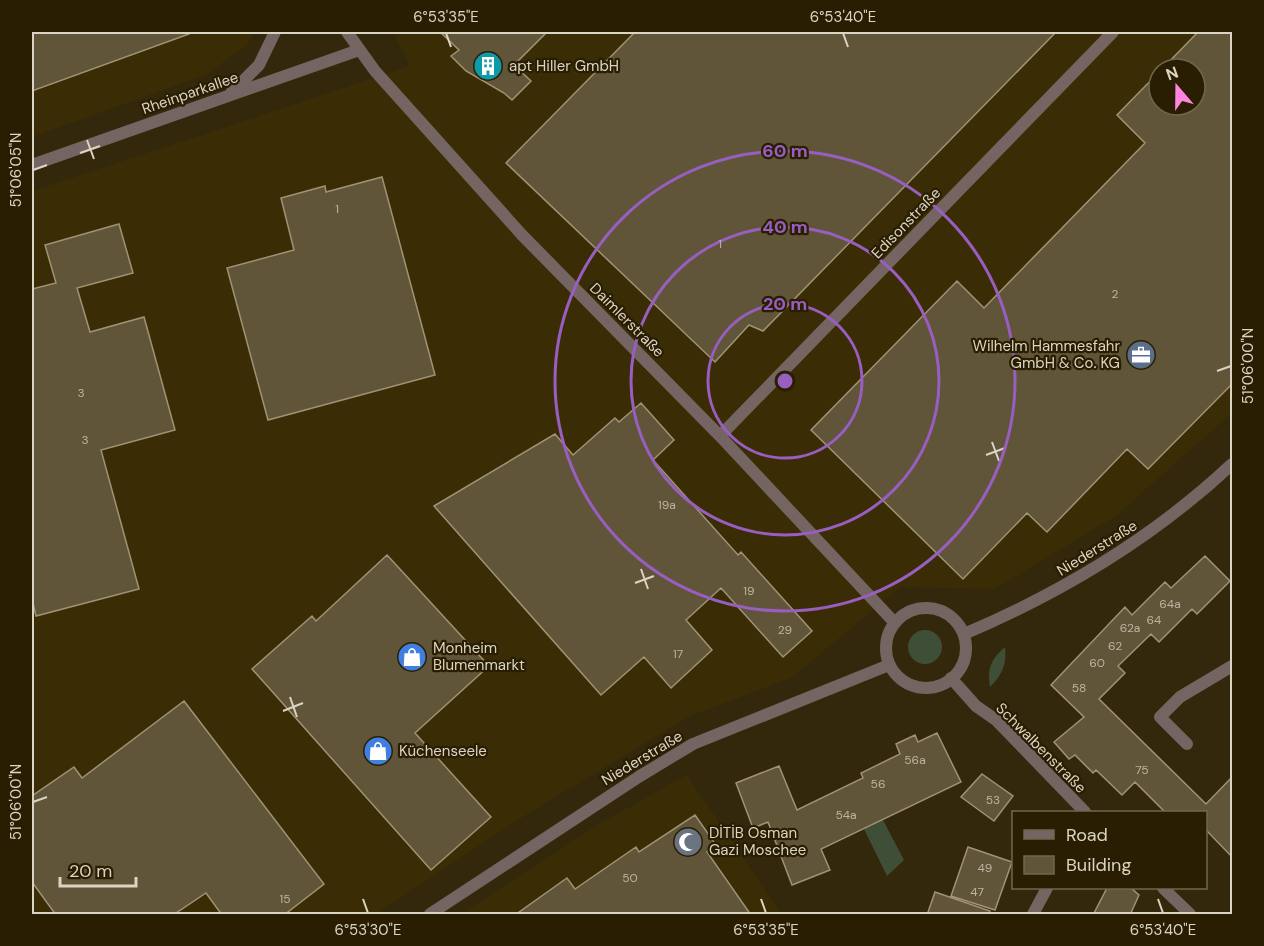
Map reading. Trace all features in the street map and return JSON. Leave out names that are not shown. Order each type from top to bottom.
[{"type":"street","points":[[229,95],[259,65],[275,32]]},
{"type":"street","name":"Daimlerstraße","points":[[346,32],[375,71],[522,235],[720,436],[894,622]]},
{"type":"street","name":"Edisonstraße","points":[[720,436],[1113,32]]},
{"type":"street","name":"Rheinparkallee","points":[[32,165],[359,50]]},
{"type":"street","name":"Niederstraße","points":[[964,633],[1082,578],[1143,537],[1199,495],[1233,464]]},
{"type":"street","points":[[918,608],[932,608],[946,612],[964,633],[965,658],[951,678],[941,685],[917,687],[901,679],[889,665],[886,638],[894,622],[905,613],[918,608]]},
{"type":"street","name":"Niederstraße","points":[[430,915],[640,776],[693,744],[889,665]]},
{"type":"street","points":[[1187,744],[1160,717],[1180,697],[1233,666]]},
{"type":"street","name":"Schwalbenstraße","points":[[951,678],[976,706],[996,720],[1083,811]]},
{"type":"street","points":[[1033,915],[1046,889]]},
{"type":"street","points":[[1164,889],[1190,915]]},
{"type":"shaded area","points":[[32,32],[254,32],[248,45],[205,75],[32,137]]},
{"type":"shaded area","points":[[393,32],[1232,32],[1232,413],[1117,515],[995,589],[900,587],[793,677],[688,717],[521,818],[375,914],[32,914],[32,191],[410,66]]},
{"type":"shaded area","points":[[687,775],[781,914],[462,914],[597,825]]},
{"type":"green space","points":[[925,630],[937,635],[942,647],[937,659],[925,664],[913,659],[908,647],[913,635]]},
{"type":"green space","points":[[1005,647],[1003,669],[990,687],[991,664]]},
{"type":"green space","points":[[883,820],[904,860],[887,876],[864,829]]},
{"type":"building","points":[[32,32],[189,32],[189,34],[32,91]]},
{"type":"building","name":"apt Hiller GmbH","points":[[440,32],[547,32],[514,65],[531,81],[512,100],[466,71],[451,56],[459,50]]},
{"type":"building","points":[[635,32],[1056,32],[763,331],[749,325],[715,362],[506,163]]},
{"type":"building","points":[[1198,32],[1233,32],[1233,383],[1148,469],[1127,449],[1047,532],[1027,513],[963,579],[811,430],[957,281],[984,308],[1145,143],[1117,115],[1147,84],[1147,117],[1207,117],[1207,57],[1174,57]]},
{"type":"building","points":[[382,177],[435,375],[268,420],[227,268],[294,250],[281,198],[325,186],[326,192]]},
{"type":"building","points":[[119,224],[133,273],[77,288],[90,332],[144,317],[175,430],[101,450],[139,589],[36,616],[32,599],[32,289],[56,283],[45,245]]},
{"type":"building","points":[[641,403],[674,440],[653,460],[738,555],[741,552],[812,631],[783,657],[721,588],[686,620],[712,650],[671,688],[644,657],[601,695],[434,506],[555,434],[573,455],[615,418],[619,422]]},
{"type":"building","points":[[387,555],[489,666],[415,733],[491,817],[431,870],[252,669],[312,616],[316,621]]},
{"type":"building","points":[[1205,556],[1230,581],[1197,614],[1192,609],[1159,642],[1151,634],[1118,666],[1125,673],[1099,699],[1206,804],[1233,776],[1233,858],[1207,831],[1207,811],[1164,811],[1135,782],[1122,795],[1096,770],[1093,773],[1075,755],[1069,759],[1054,742],[1084,717],[1051,685],[1125,607],[1132,615],[1165,582],[1171,588]]},
{"type":"building","points":[[184,701],[324,884],[284,915],[222,915],[206,893],[173,915],[56,915],[32,882],[32,796],[74,767],[82,778]]},
{"type":"building","points":[[937,733],[961,782],[821,849],[830,870],[792,885],[768,822],[753,828],[736,783],[779,766],[797,810],[863,778],[861,773],[900,754],[896,744],[915,735],[918,742]]},
{"type":"building","points":[[982,774],[1013,796],[994,821],[961,797]]},
{"type":"building","points":[[695,815],[716,845],[707,852],[751,915],[515,915],[567,878],[575,889],[636,847],[639,852]]},
{"type":"building","points":[[968,847],[1012,862],[995,910],[951,896]]},
{"type":"building","points":[[1106,889],[1132,889],[1139,895],[1130,915],[1093,915]]},
{"type":"building","points":[[935,892],[990,911],[990,915],[927,915]]},
{"type":"place","name":"apt Hiller GmbH","points":[[488,66]]},
{"type":"place","name":"Wilhelm Hammesfahr GmbH & Co. KG","points":[[1141,355]]},
{"type":"place","name":"Monheim Blumenmarkt","points":[[412,657]]},
{"type":"place","name":"Küchenseele","points":[[378,751]]},
{"type":"place","name":"DİTİB Osman Gazi Moschee","points":[[688,842]]}]
